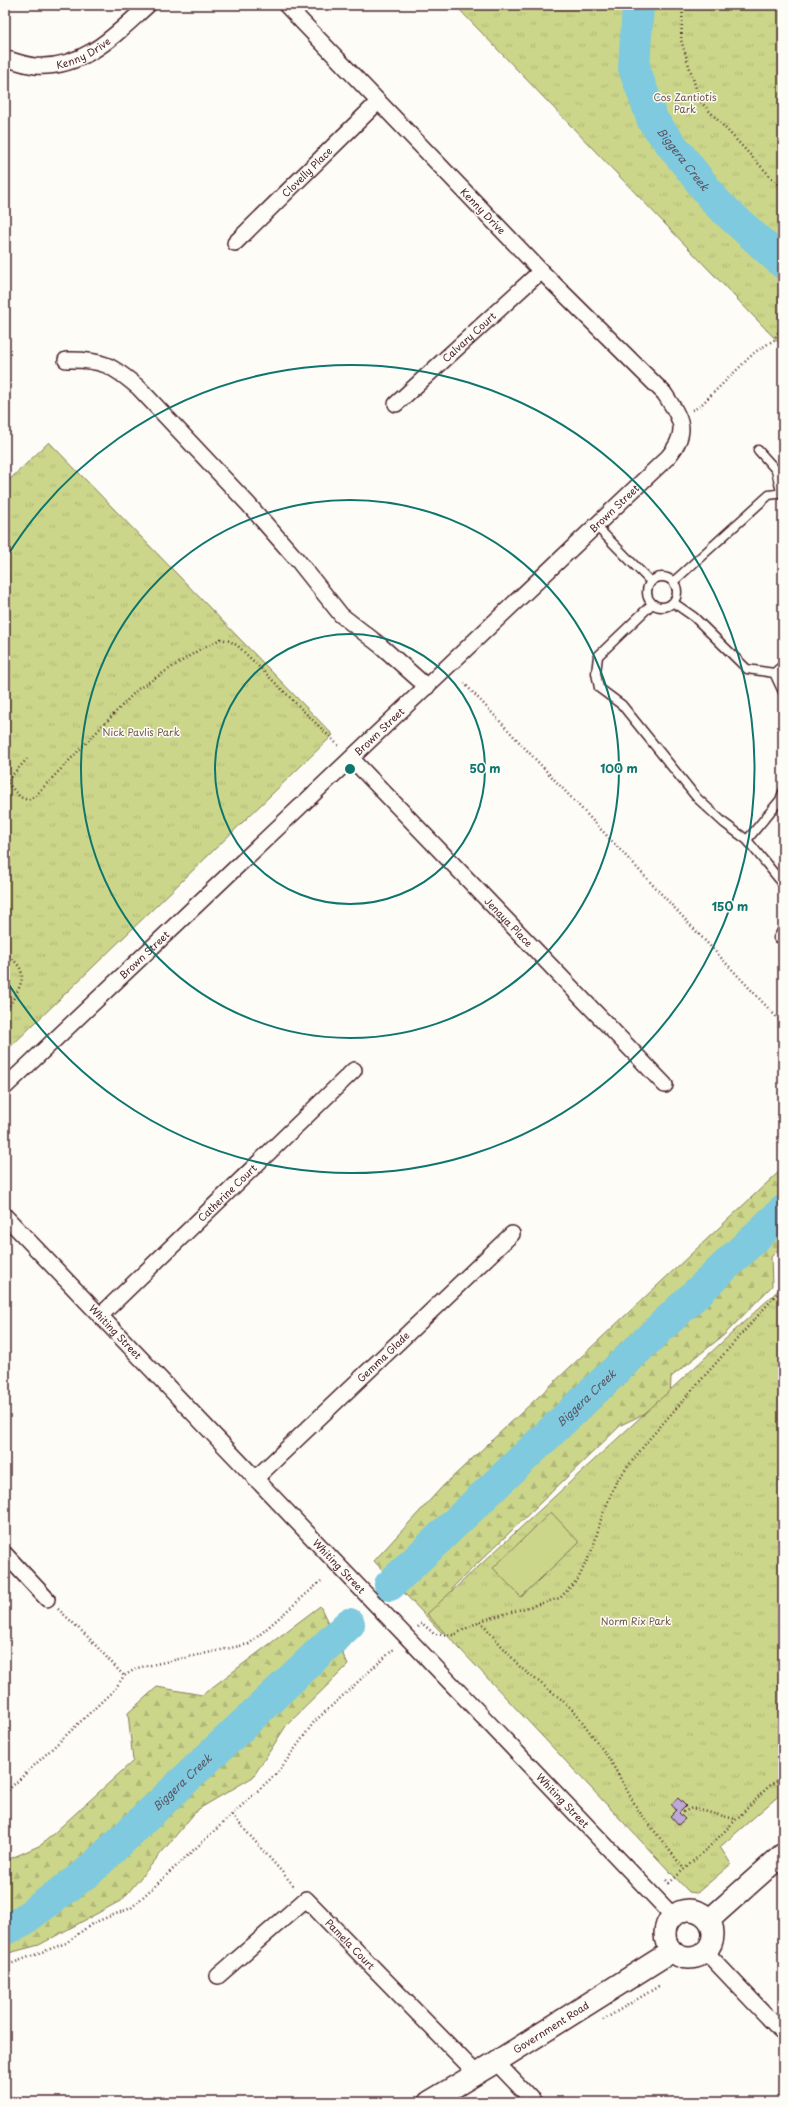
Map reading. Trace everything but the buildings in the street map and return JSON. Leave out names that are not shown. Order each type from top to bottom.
[{"type":"main road","points":[[709,1920],[783,1854]]},
{"type":"main road","points":[[688,1910],[695,1911],[709,1920],[713,1927],[714,1936],[706,1952],[698,1957],[689,1958],[680,1956],[672,1951],[665,1937],[668,1922],[673,1916],[688,1910]]},
{"type":"main road","name":"Government Road","points":[[429,2102],[496,2062],[672,1951]]},
{"type":"street","name":"Kenny Drive","points":[[5,58],[35,66],[72,62],[105,45],[148,5]]},
{"type":"street","name":"Kenny Drive","points":[[286,5],[541,271],[664,393],[679,416]]},
{"type":"street","name":"Clovelly Place","points":[[235,243],[378,102]]},
{"type":"street","name":"Calvary Court","points":[[396,404],[541,271]]},
{"type":"street","points":[[66,360],[89,359],[105,364],[120,372],[139,388],[249,505],[341,615],[381,646],[427,687]]},
{"type":"street","name":"Brown Street","points":[[5,1087],[352,759],[677,446],[682,430],[679,416]]},
{"type":"street","name":"Jenaya Place","points":[[352,759],[665,1085]]},
{"type":"street","name":"Catherine Court","points":[[100,1316],[354,1070]]},
{"type":"street","name":"Whiting Street","points":[[5,1216],[673,1916]]},
{"type":"street","name":"Gemma Glade","points":[[255,1479],[512,1234]]},
{"type":"street","points":[[5,1554],[48,1599]]},
{"type":"street","points":[[218,1976],[306,1899]]},
{"type":"street","name":"Pamela Court","points":[[306,1899],[476,2073]]},
{"type":"street","points":[[706,1952],[783,2033]]},
{"type":"street","points":[[496,2062],[534,2102]]},
{"type":"lane","points":[[673,582],[769,495],[782,492],[776,470],[758,450]]},
{"type":"lane","points":[[595,525],[651,582]]},
{"type":"lane","points":[[663,577],[673,582],[678,592],[674,602],[664,608],[652,604],[647,592],[651,582],[663,577]]},
{"type":"lane","points":[[674,602],[694,617],[747,669],[774,673]]},
{"type":"lane","points":[[652,604],[598,656],[596,673],[600,688],[622,705],[697,798],[724,823],[747,840],[783,884]]},
{"type":"lane","points":[[774,673],[783,665]]},
{"type":"lane","points":[[774,673],[783,692]]},
{"type":"lane","points":[[747,840],[780,800],[783,792]]},
{"type":"lane","points":[[778,938],[783,929]]},
{"type":"path","points":[[683,5],[682,40],[700,101],[783,190]]},
{"type":"path","points":[[679,416],[698,406],[756,352],[774,340],[779,334],[783,323]]},
{"type":"path","points":[[779,334],[783,336]]},
{"type":"path","points":[[27,760],[5,781],[20,797],[28,800],[35,796],[138,689],[202,648],[221,639],[230,641],[238,646],[352,759]]},
{"type":"path","points":[[464,683],[783,1024]]},
{"type":"path","points":[[5,955],[13,960],[23,973],[22,982],[5,1013]]},
{"type":"path","points":[[417,1627],[422,1623],[434,1634],[454,1635],[480,1622],[560,1598],[578,1579],[593,1548],[602,1516],[616,1482],[650,1438],[783,1287]]},
{"type":"path","points":[[5,1793],[115,1688],[124,1676],[137,1668],[249,1644],[321,1581]]},
{"type":"path","points":[[48,1599],[87,1636],[124,1676]]},
{"type":"path","points":[[480,1622],[520,1668],[561,1699],[576,1713],[610,1760],[638,1810],[684,1869]]},
{"type":"path","points":[[5,1966],[66,1943],[92,1923],[131,1908],[279,1771],[314,1722],[395,1648]]},
{"type":"path","points":[[666,1880],[669,1883],[770,1785],[783,1777]]},
{"type":"path","points":[[683,1812],[692,1808],[735,1820]]},
{"type":"path","points":[[232,1815],[306,1899]]},
{"type":"green space","name":"Cos Zantiotis Park","points":[[455,5],[783,5],[783,347]]},
{"type":"green space","name":"Nick Pavlis Park","points":[[49,442],[333,735],[5,1052],[5,484]]},
{"type":"green space","points":[[783,1168],[783,1251],[779,1249],[771,1257],[772,1286],[724,1335],[671,1377],[670,1401],[621,1425],[452,1588],[467,1616],[442,1633],[374,1561],[443,1486]]},
{"type":"green space","name":"Norm Rix Park","points":[[783,1286],[783,1792],[720,1847],[731,1864],[697,1893],[689,1892],[427,1614]]},
{"type":"green space","points":[[551,1512],[579,1542],[521,1597],[493,1568]]},
{"type":"green space","points":[[320,1606],[348,1665],[286,1726],[253,1777],[197,1810],[122,1900],[39,1945],[5,1954],[5,1861],[41,1845],[133,1761],[128,1713],[157,1687],[202,1695]]},
{"type":"waterway","name":"Biggera Creek","points":[[638,5],[634,68],[653,121],[717,203],[783,263]]},
{"type":"waterway","name":"Biggera Creek","points":[[390,1585],[783,1211]]},
{"type":"waterway","name":"Biggera Creek","points":[[5,1929],[18,1924],[88,1872],[349,1624]]}]
